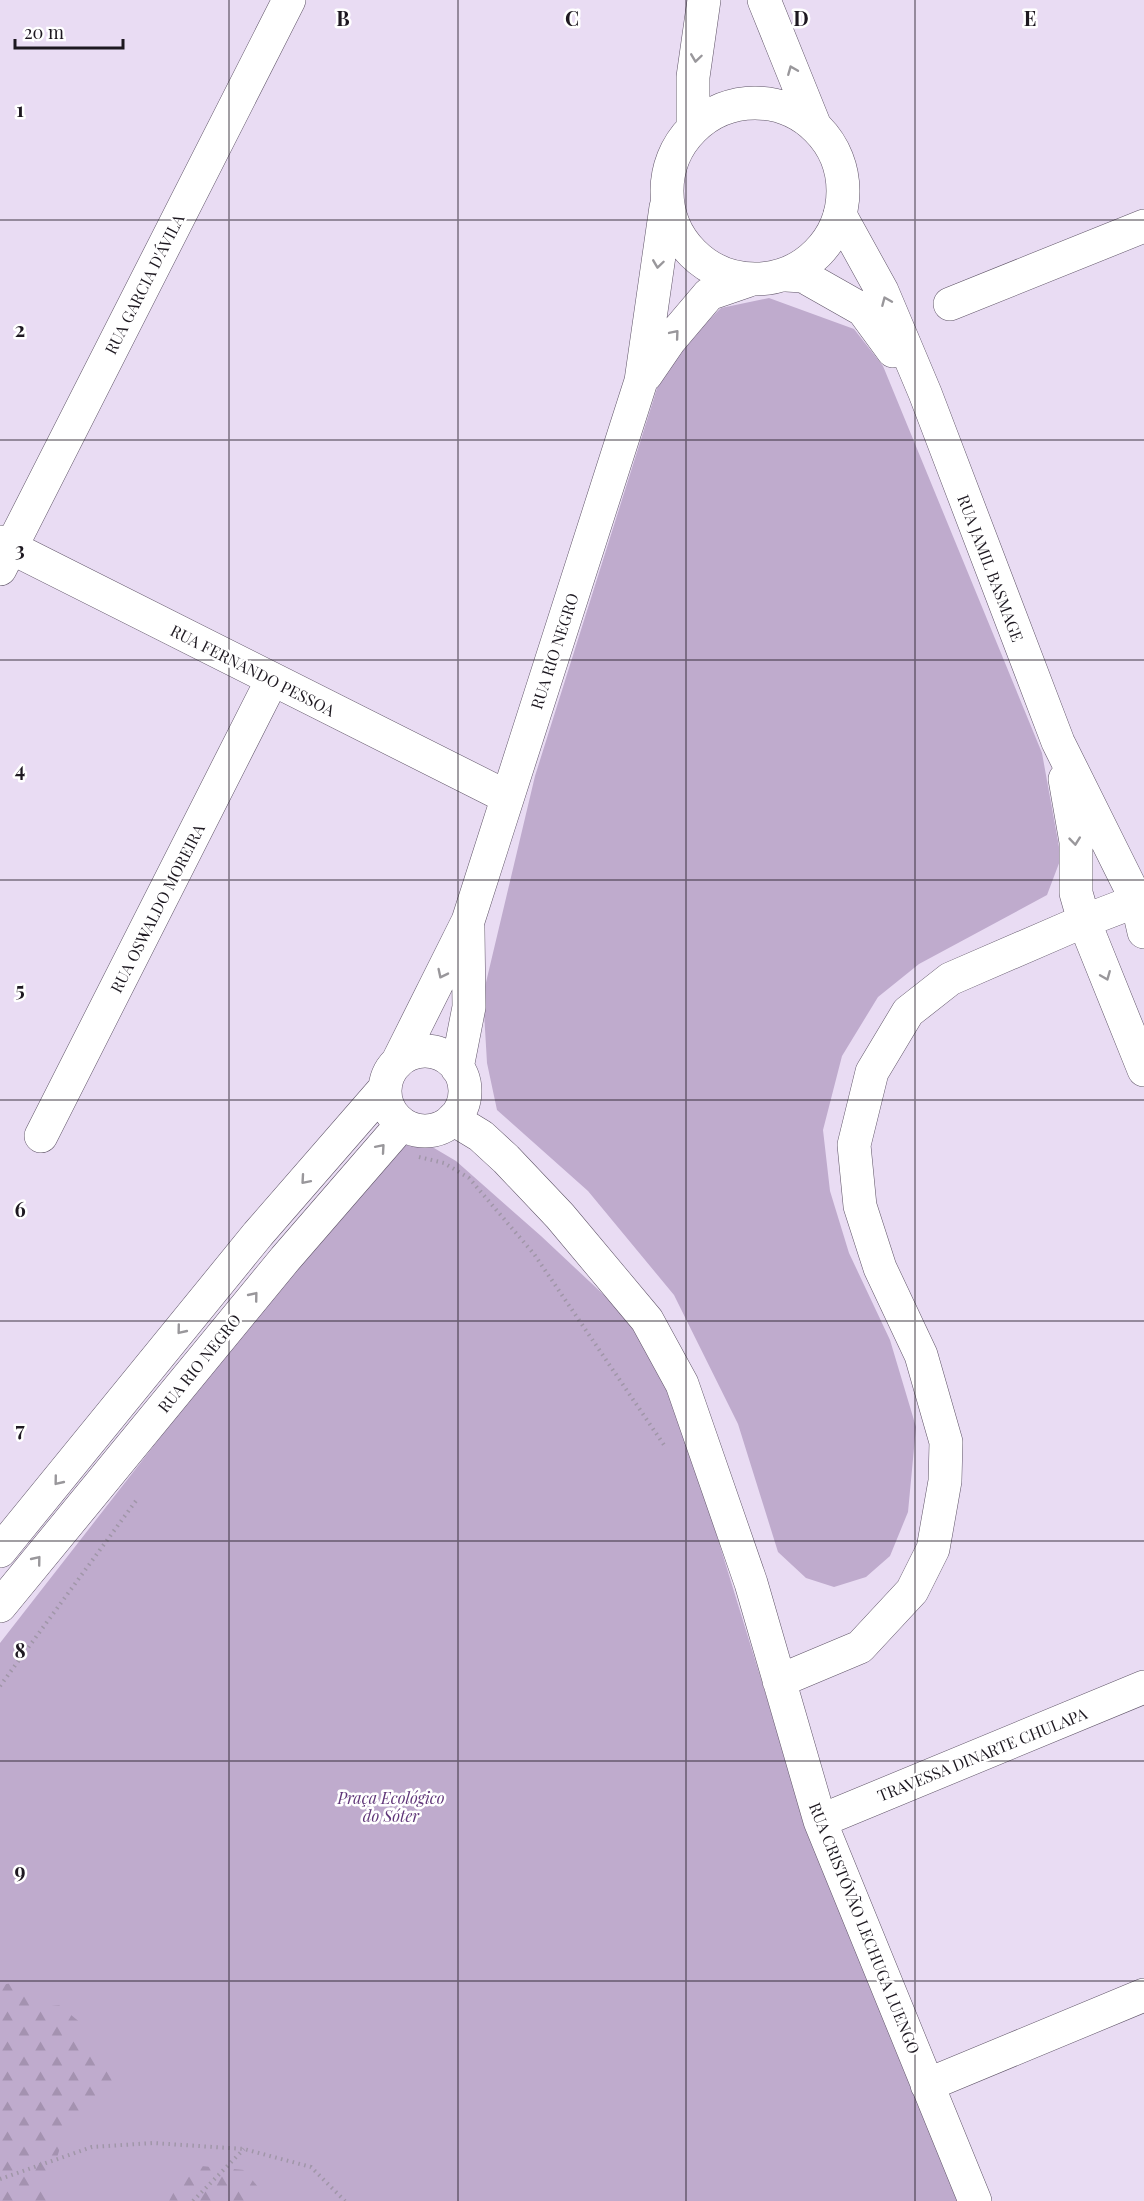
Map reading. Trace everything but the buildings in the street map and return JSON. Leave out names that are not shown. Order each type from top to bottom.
[{"type":"street","name":"RUA GARCIA D'ÁVILA","points":[[4,553],[289,0]]},
{"type":"street","points":[[693,125],[693,77],[704,0]]},
{"type":"street","points":[[764,0],[814,124],[841,166],[840,215],[820,252],[786,275],[747,281],[694,258],[666,207],[670,162],[693,125],[732,104],[776,104],[814,124]]},
{"type":"street","name":"RUA RIO NEGRO","points":[[0,1551],[258,1234],[391,1076],[468,921],[642,381],[666,207]]},
{"type":"street","name":"RUA JAMIL BASMAGE","points":[[840,215],[882,291],[925,393],[1058,742],[1142,910]]},
{"type":"street","points":[[950,304],[1144,226]]},
{"type":"street","name":"RUA JAMIL BASMAGE","points":[[786,275],[803,276],[863,310],[925,393]]},
{"type":"street","name":"RUA RIO NEGRO","points":[[642,381],[670,340],[709,294],[747,281]]},
{"type":"street","name":"RUA FERNANDO PESSOA","points":[[4,553],[272,680],[507,798]]},
{"type":"street","name":"RUA OSWALDO MOREIRA","points":[[41,1136],[272,680]]},
{"type":"street","name":"RUA JAMIL BASMAGE","points":[[1058,742],[1076,842],[1077,893],[1084,921],[1144,1070]]},
{"type":"street","points":[[779,1681],[860,1647],[912,1591],[933,1549],[945,1481],[946,1442],[921,1355],[880,1268],[860,1206],[854,1145],[872,1072],[908,1012],[950,979],[1084,921],[1142,910]]},
{"type":"street","name":"RUA RIO NEGRO","points":[[457,1068],[469,1007],[468,921]]},
{"type":"street","points":[[435,1052],[448,1058],[457,1068],[464,1080],[465,1094],[461,1108],[453,1119],[442,1127],[429,1131],[415,1130],[402,1124],[392,1114],[387,1102],[391,1076],[408,1055],[435,1052]]},
{"type":"street","name":"RUA CRISTÓVÃO LECHUGA LUENGO","points":[[453,1119],[481,1136],[560,1216],[647,1320],[682,1384],[751,1583],[820,1821],[975,2201]]},
{"type":"street","name":"RUA RIO NEGRO","points":[[0,1606],[285,1259],[402,1124]]},
{"type":"street","name":"TRAVESSA DINARTE CHULAPA","points":[[820,1821],[1144,1687]]},
{"type":"street","points":[[927,2085],[1144,1995]]},
{"type":"path","points":[[417,1157],[444,1162],[469,1178],[527,1245],[669,1452]]},
{"type":"path","points":[[0,1686],[140,1495]]},
{"type":"path","points":[[0,2178],[92,2147],[153,2143],[244,2149],[311,2167],[345,2201]]},
{"type":"path","points":[[193,2201],[244,2149]]},
{"type":"green space","points":[[769,298],[854,329],[883,366],[1042,753],[1061,858],[1047,895],[919,964],[878,997],[842,1056],[823,1130],[830,1191],[849,1253],[890,1340],[916,1427],[908,1512],[890,1556],[866,1577],[834,1587],[806,1578],[778,1552],[738,1424],[674,1295],[588,1191],[497,1110],[487,1063],[483,995],[535,776],[665,363],[721,308]]},
{"type":"green space","name":"Praça Ecológico do Sóter","points":[[402,1142],[434,1148],[456,1161],[541,1236],[637,1326],[671,1387],[790,1773],[960,2201],[0,2201],[0,1643],[240,1335]]},
{"type":"green space","points":[[13,1983],[36,2008],[59,2005],[82,2024],[85,2044],[121,2073],[109,2096],[84,2104],[65,2131],[47,2191],[59,2201],[0,2201],[0,1985]]},
{"type":"green space","points":[[201,2166],[244,2170],[263,2193],[265,2201],[169,2201],[176,2188]]}]
